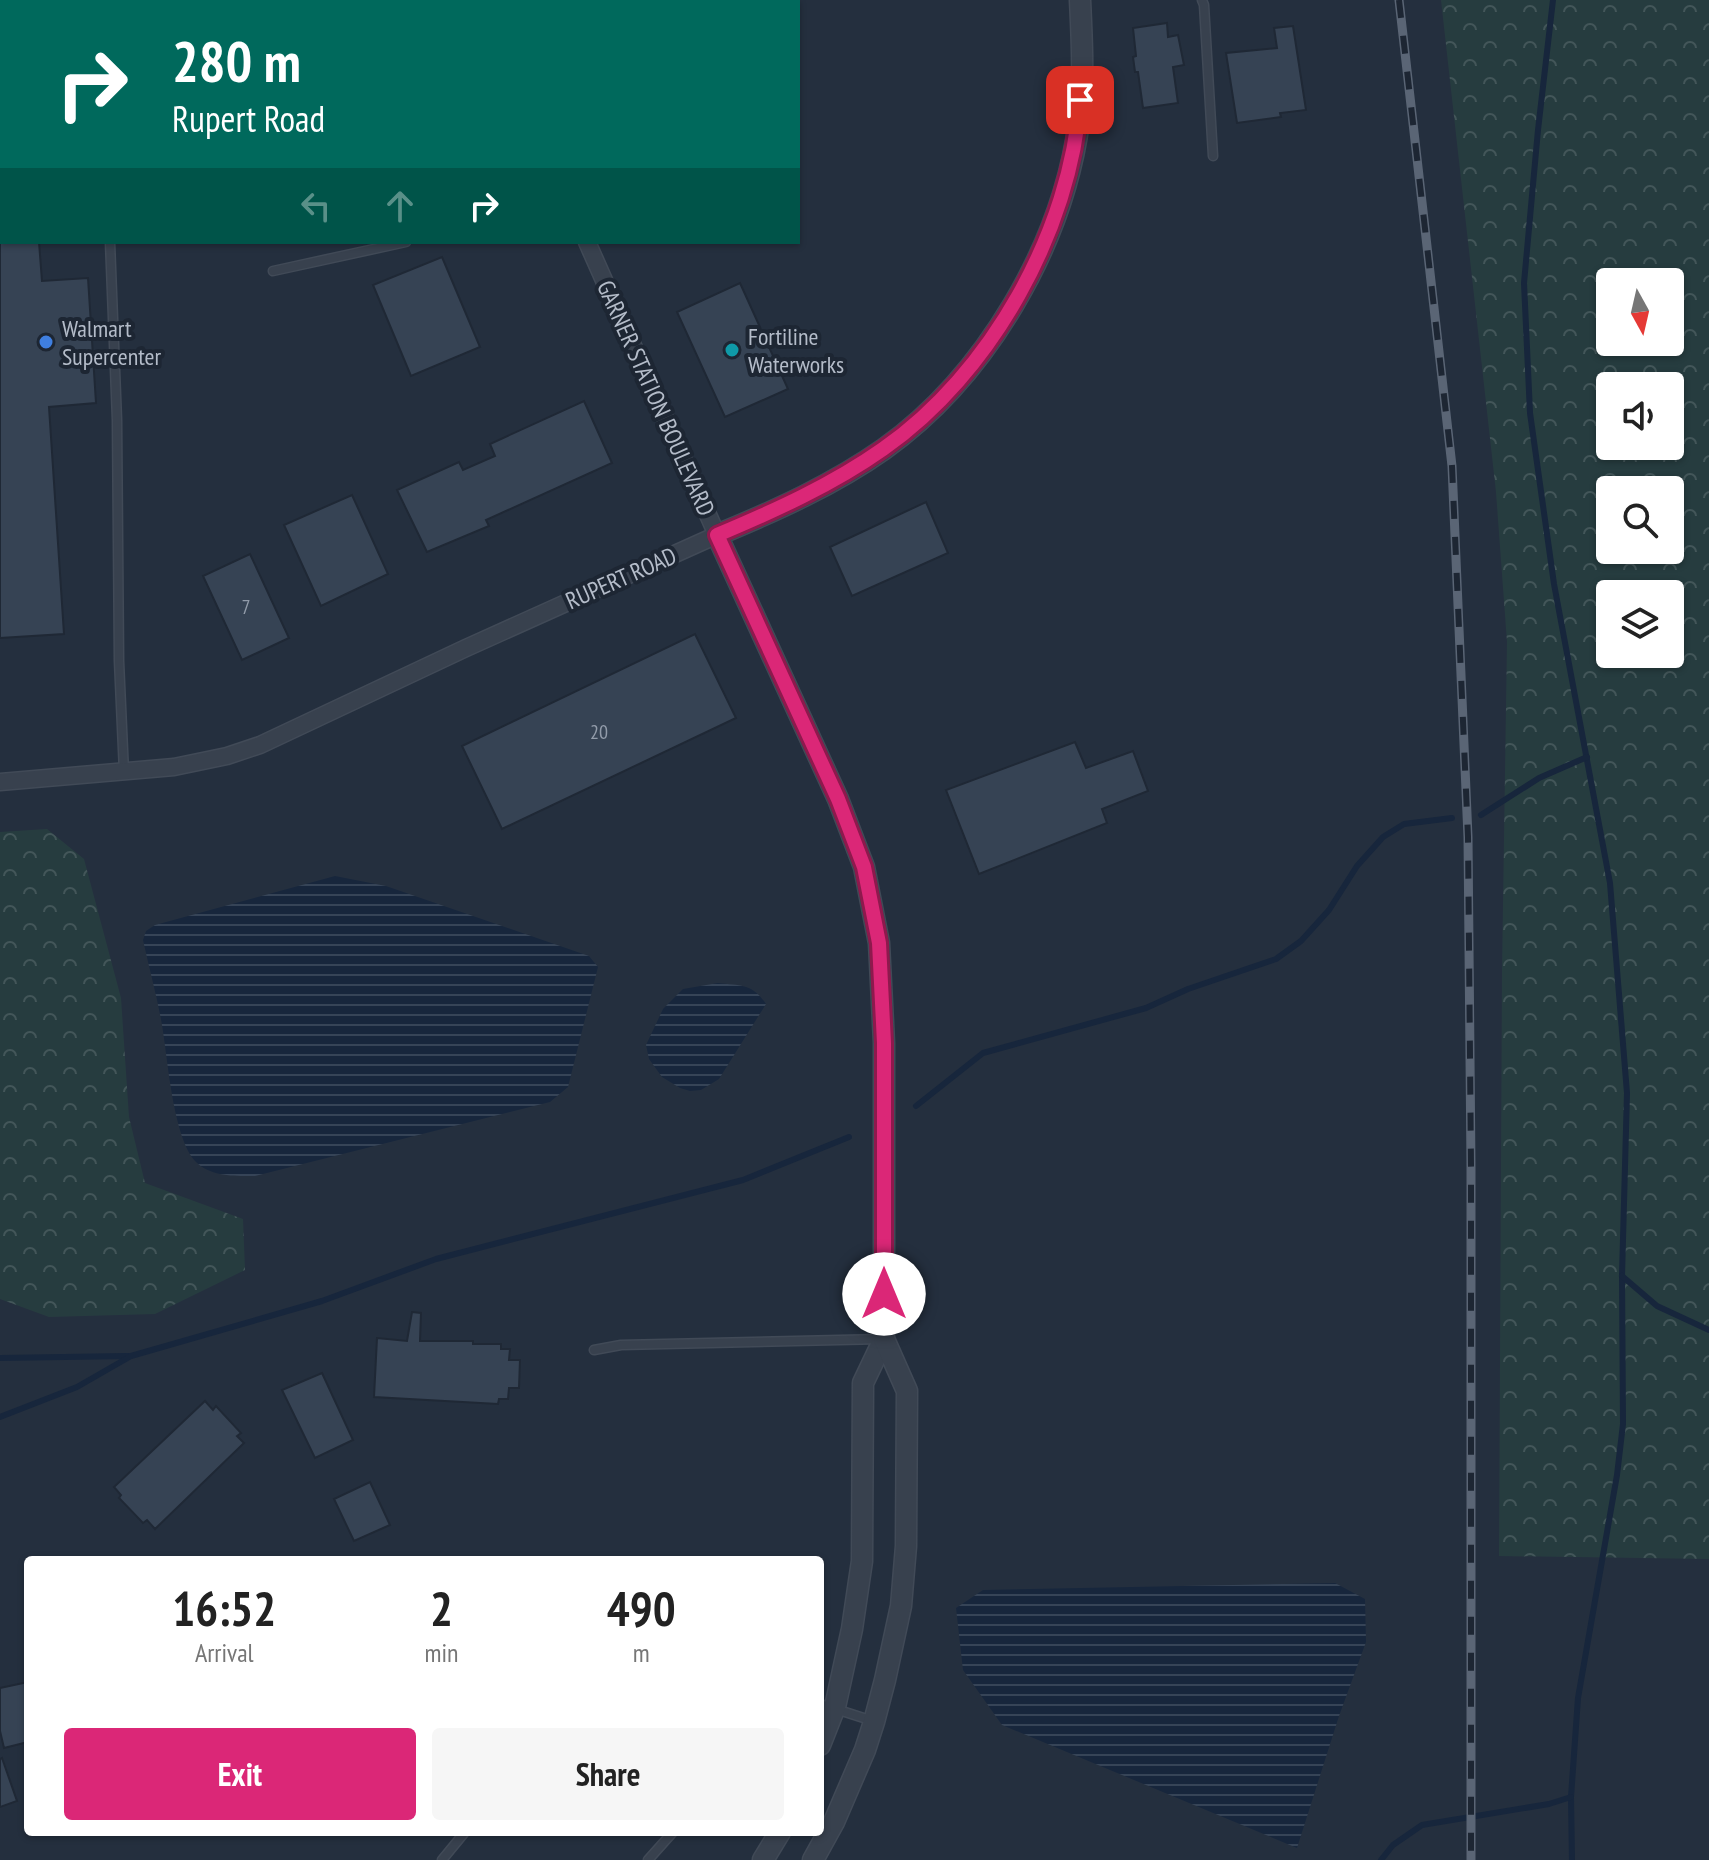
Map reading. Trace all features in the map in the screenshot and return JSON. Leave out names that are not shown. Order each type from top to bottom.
[{"type":"street","name":"RUPERT ROAD","points":[[0,782],[174,767],[227,756],[260,745],[466,648],[796,500],[845,475],[886,447],[936,404],[1008,314],[1048,235],[1070,166],[1079,122],[1082,70],[1080,0]]},
{"type":"street","name":"GARNER STATION BOULEVARD","points":[[588,244],[838,799],[864,867],[879,943],[884,1043],[884,1339],[907,1391],[906,1546],[901,1606],[874,1722],[834,1822],[813,1860]]},
{"type":"street","name":"GARNER STATION BOULEVARD","points":[[828,1706],[852,1629],[862,1561],[863,1383],[884,1339]]},
{"type":"street","points":[[763,1860],[778,1836]]},
{"type":"lane","points":[[1202,0],[1213,156]]},
{"type":"lane","points":[[110,244],[124,772]]},
{"type":"lane","points":[[273,271],[397,244]]},
{"type":"lane","points":[[594,1350],[621,1345],[884,1339]]},
{"type":"lane","points":[[828,1706],[874,1722]]},
{"type":"lane","points":[[442,1860],[462,1836]]},
{"type":"lane","points":[[648,1860],[669,1836]]},
{"type":"green space","points":[[1441,0],[1709,0],[1709,1559],[1499,1556],[1507,642],[1496,492]]},
{"type":"green space","points":[[47,829],[84,859],[121,998],[129,1117],[145,1183],[243,1219],[245,1270],[155,1314],[49,1317],[0,1299],[0,832]]},
{"type":"water","points":[[335,876],[386,886],[589,956],[598,967],[568,1087],[550,1102],[255,1176],[209,1171],[196,1162],[188,1151],[177,1117],[160,1014],[143,940],[146,931],[155,925]]},
{"type":"water","points":[[718,983],[751,989],[766,1004],[719,1079],[701,1090],[680,1088],[662,1077],[649,1059],[646,1045],[663,1009],[683,989]]},
{"type":"water","points":[[1335,1583],[1365,1599],[1366,1642],[1297,1848],[1002,1725],[963,1670],[956,1608],[983,1590]]},
{"type":"building","points":[[1167,23],[1168,37],[1178,35],[1184,65],[1173,67],[1178,103],[1143,108],[1133,57],[1136,56],[1133,28]]},
{"type":"building","points":[[1293,26],[1306,110],[1237,123],[1226,53],[1277,48],[1274,28]]},
{"type":"building","name":"Walmart Supercenter","points":[[0,244],[39,244],[42,281],[88,278],[96,403],[49,407],[64,634],[0,638]]},
{"type":"building","points":[[442,257],[480,347],[411,376],[373,285]]},
{"type":"building","name":"Fortiline Waterworks","points":[[740,283],[788,389],[725,417],[677,312]]},
{"type":"building","points":[[584,401],[612,463],[486,520],[489,526],[427,552],[397,490],[459,462],[463,470],[495,456],[490,444]]},
{"type":"building","points":[[352,495],[388,574],[321,606],[284,525]]},
{"type":"building","points":[[926,502],[948,553],[852,596],[830,547]]},
{"type":"building","points":[[250,554],[289,638],[242,660],[203,576]]},
{"type":"building","points":[[695,634],[736,718],[502,829],[462,746]]},
{"type":"building","points":[[1075,742],[1086,768],[1133,751],[1148,791],[1102,809],[1107,823],[979,874],[946,790]]},
{"type":"building","points":[[412,1312],[421,1313],[420,1341],[473,1341],[473,1344],[501,1344],[501,1349],[510,1349],[509,1360],[520,1360],[519,1388],[509,1388],[508,1399],[499,1399],[498,1404],[374,1397],[377,1338],[407,1341]]},
{"type":"building","points":[[322,1373],[353,1440],[315,1458],[282,1390]]},
{"type":"building","points":[[205,1401],[213,1410],[216,1406],[241,1433],[237,1436],[244,1443],[155,1529],[147,1520],[143,1523],[119,1498],[121,1495],[114,1487]]},
{"type":"building","points":[[370,1482],[390,1525],[354,1541],[334,1499]]},
{"type":"building","points":[[24,1683],[24,1743],[4,1748],[0,1731],[0,1688]]},
{"type":"building","points":[[0,1759],[17,1801],[0,1807]]},
{"type":"waterway","points":[[1553,0],[1524,283],[1530,413],[1554,584],[1610,883],[1627,1093],[1622,1276],[1623,1424],[1578,1698],[1571,1797],[1572,1860]]},
{"type":"waterway","points":[[1481,815],[1539,778],[1587,757]]},
{"type":"waterway","points":[[916,1106],[983,1053],[1146,1008],[1188,989],[1276,959],[1301,941],[1329,910],[1357,866],[1383,837],[1404,824],[1452,818]]},
{"type":"waterway","points":[[0,1417],[77,1387],[131,1356],[322,1301],[436,1259],[743,1180],[849,1137]]},
{"type":"waterway","points":[[1622,1276],[1657,1306],[1709,1330]]},
{"type":"waterway","points":[[0,1358],[128,1356]]},
{"type":"waterway","points":[[1381,1860],[1393,1845],[1422,1825],[1549,1804],[1571,1797]]},
{"type":"railway","points":[[1399,0],[1452,466],[1468,837],[1471,1860]]},
{"type":"place","name":"Walmart Supercenter","points":[[46,342]]},
{"type":"place","name":"Fortiline Waterworks","points":[[732,350]]},
{"type":"route","points":[[884,1294],[884,1043],[879,943],[864,867],[838,799],[717,535],[845,475],[904,432],[936,404],[966,371],[1008,314],[1048,235],[1070,166],[1080,100]]}]
